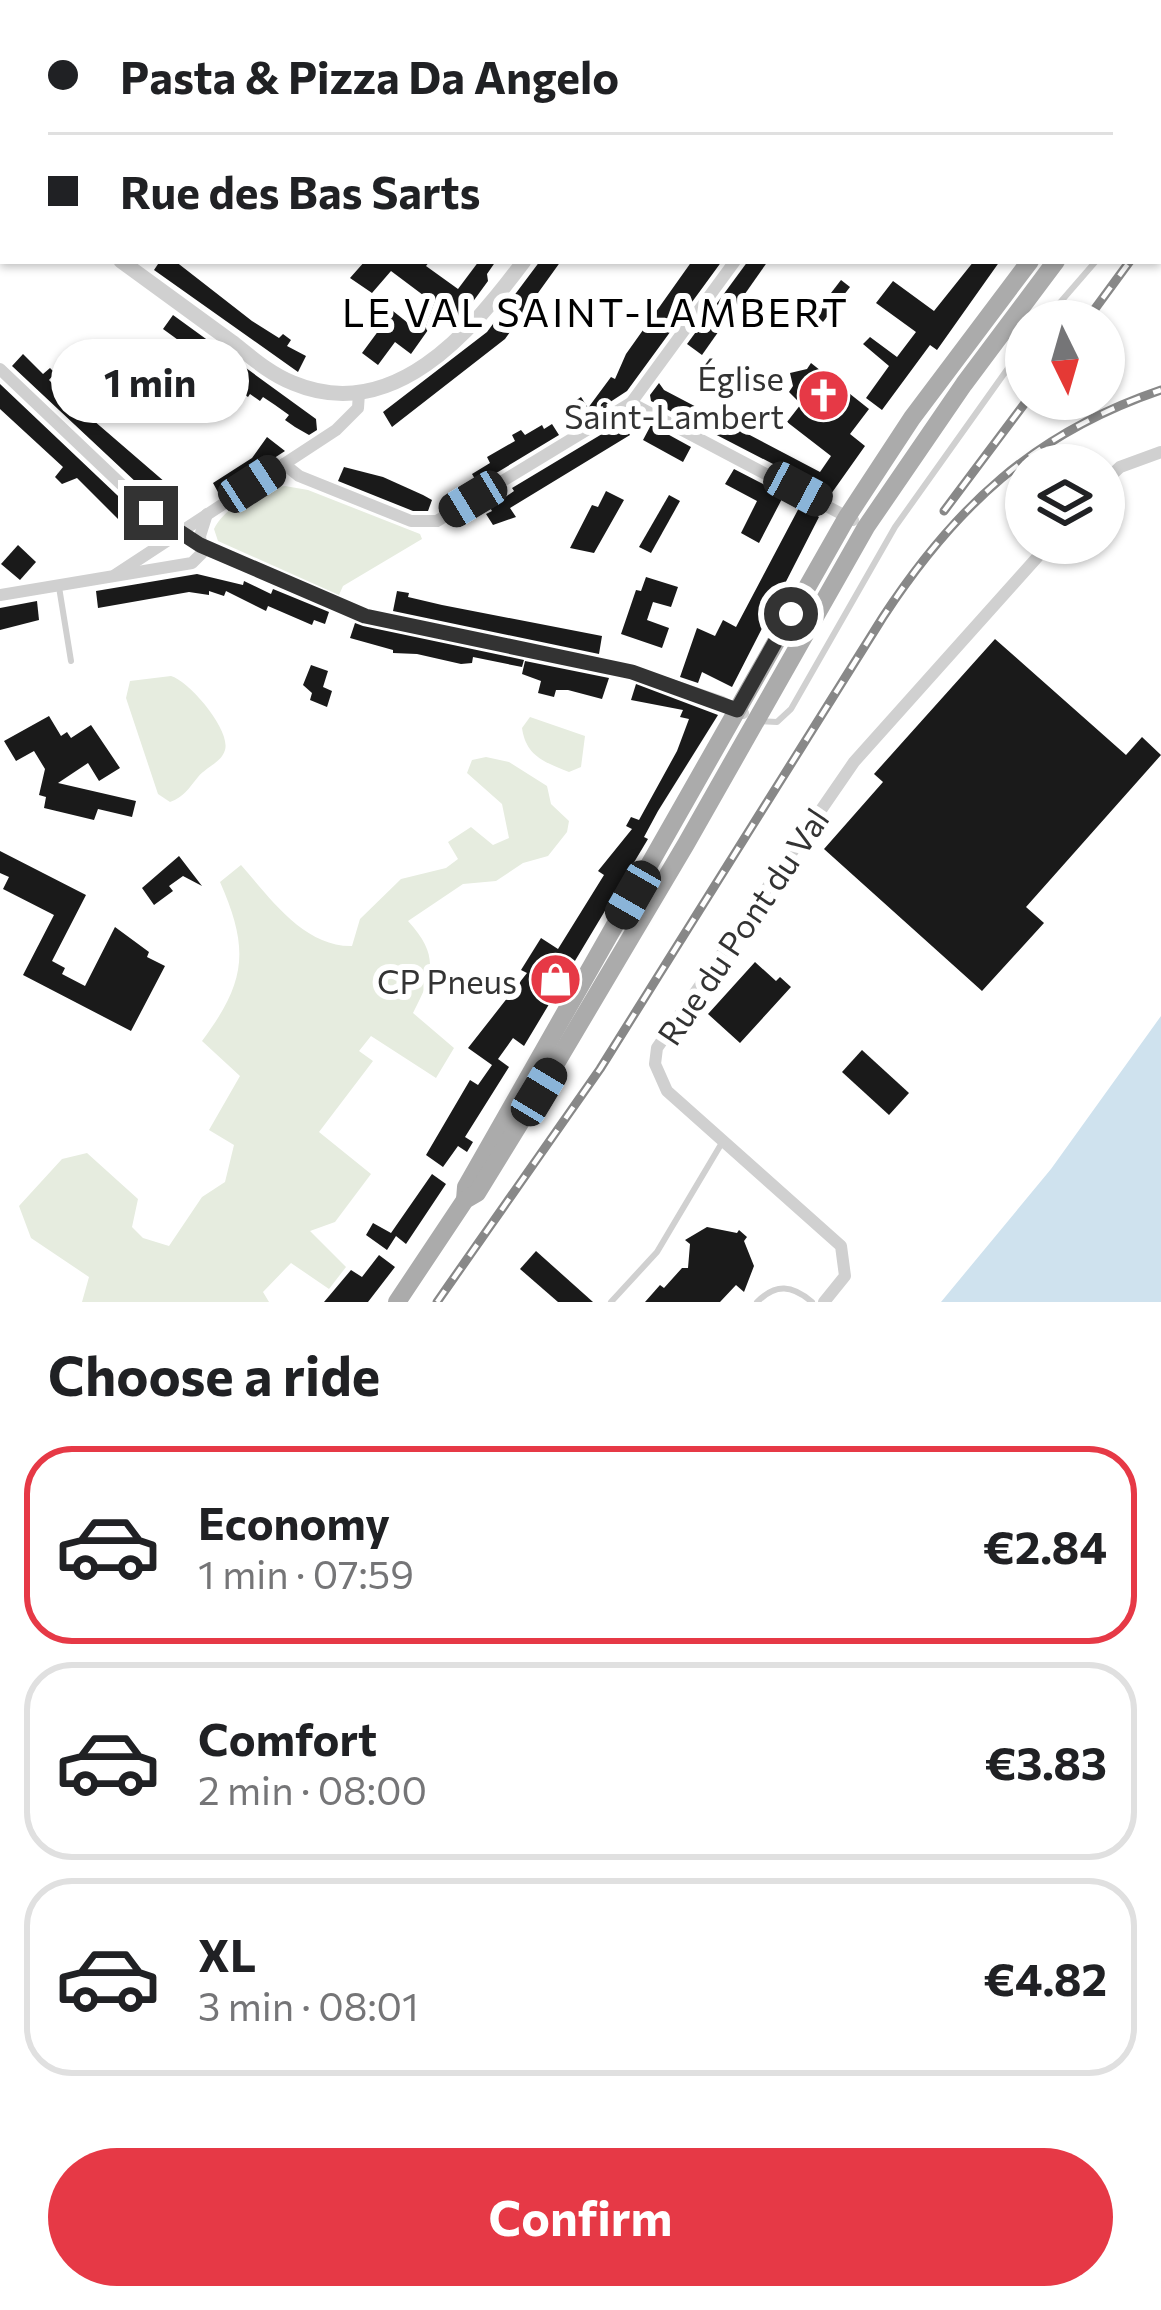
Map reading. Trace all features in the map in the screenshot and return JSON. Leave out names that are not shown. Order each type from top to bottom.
[{"type":"main road","points":[[465,1201],[466,1186],[847,517],[922,404],[1028,264]]},
{"type":"main road","points":[[397,1302],[512,1137],[866,527],[1054,264]]},
{"type":"street","points":[[125,264],[286,380],[332,394],[359,393],[403,379],[475,324],[522,264]]},
{"type":"street","points":[[284,464],[299,476],[392,514],[419,524],[431,523],[631,403],[733,264]]},
{"type":"street","points":[[0,369],[155,517],[200,545],[365,616],[632,672],[756,720]]},
{"type":"street","points":[[115,575],[346,422],[358,408],[359,393]]},
{"type":"street","points":[[631,403],[866,527]]},
{"type":"street","points":[[1125,465],[1161,452]]},
{"type":"street","points":[[0,595],[192,563],[200,557],[207,514]]},
{"type":"street","name":"Rue du Pont du Val","points":[[824,1302],[844,1276],[841,1246],[667,1091],[655,1064],[664,1035],[854,762],[1030,564]]},
{"type":"lane","points":[[1062,300],[1093,264]]},
{"type":"lane","points":[[756,720],[777,722],[791,709],[895,527],[1005,372]]},
{"type":"lane","points":[[59,585],[70,661]]},
{"type":"lane","points":[[611,1302],[657,1252],[723,1141]]},
{"type":"lane","points":[[757,1302],[767,1292],[787,1287],[812,1302]]},
{"type":"shaded area","points":[[285,486],[308,490],[420,534],[422,539],[343,586],[339,595],[218,541],[214,529],[226,513],[255,495]]},
{"type":"shaded area","points":[[171,676],[207,707],[222,731],[225,750],[183,795],[170,802],[158,794],[126,698],[130,681]]},
{"type":"shaded area","points":[[530,717],[585,736],[581,767],[569,772],[532,752],[522,728]]},
{"type":"shaded area","points":[[486,757],[509,762],[547,786],[551,804],[569,821],[567,832],[548,856],[523,863],[496,881],[463,884],[408,921],[425,945],[430,966],[413,1013],[454,1048],[436,1078],[371,1036],[359,1051],[373,1061],[319,1132],[371,1174],[335,1222],[310,1231],[346,1267],[329,1289],[291,1263],[263,1292],[269,1302],[82,1302],[89,1277],[31,1238],[19,1206],[62,1159],[87,1153],[138,1199],[132,1227],[143,1238],[169,1246],[202,1197],[225,1182],[234,1145],[209,1130],[240,1076],[202,1041],[228,1001],[239,965],[236,927],[220,882],[241,865],[303,930],[352,946],[360,919],[401,879],[446,868],[458,859],[448,842],[471,827],[493,845],[509,838],[502,804],[467,773],[472,760]]},
{"type":"water","points":[[1161,1016],[1161,1302],[941,1302],[1051,1169]]},
{"type":"building","points":[[158,264],[179,264],[252,321],[279,338],[283,334],[291,340],[287,346],[306,356],[298,372],[154,270]]},
{"type":"building","points":[[362,264],[428,264],[458,289],[477,264],[494,264],[488,281],[461,318],[445,306],[411,354],[395,342],[378,365],[362,353],[393,311],[408,323],[427,298],[391,271],[372,293],[350,278]]},
{"type":"building","points":[[538,264],[559,264],[505,339],[392,427],[383,412],[487,332]]},
{"type":"building","points":[[690,264],[720,264],[627,391],[578,423],[581,418],[572,403],[581,397],[588,408],[611,377],[615,379],[626,354]]},
{"type":"building","points":[[746,264],[766,264],[702,355],[687,344]]},
{"type":"building","points":[[972,264],[998,264],[937,350],[930,345],[882,410],[866,398],[889,366],[863,344],[870,337],[897,357],[916,332],[876,303],[893,281],[934,311]]},
{"type":"building","points":[[841,280],[850,287],[823,322],[814,315]]},
{"type":"building","points":[[173,315],[316,419],[317,430],[309,435],[285,420],[289,415],[263,397],[260,401],[248,397],[223,379],[225,374],[163,329]]},
{"type":"building","points":[[23,354],[43,374],[50,368],[55,373],[49,380],[64,395],[173,489],[181,501],[169,513],[12,366]]},
{"type":"building","points":[[811,363],[869,409],[850,434],[865,446],[831,494],[651,401],[659,383],[664,390],[820,472],[831,456],[787,422],[801,404],[789,392],[793,386],[790,373],[807,369]]},
{"type":"building","points":[[0,384],[136,513],[124,525],[77,478],[62,484],[55,477],[63,467],[0,409]]},
{"type":"building","points":[[622,422],[630,435],[510,508],[516,517],[493,525],[486,514],[492,511],[488,504]]},
{"type":"building","points":[[552,424],[559,435],[478,484],[472,474],[490,463],[487,457],[515,441],[512,435]]},
{"type":"building","points":[[651,425],[691,447],[683,462],[643,440]]},
{"type":"building","points":[[267,437],[285,451],[219,494],[213,483],[252,458]]},
{"type":"building","points":[[344,467],[383,477],[423,495],[432,500],[428,511],[413,511],[338,481]]},
{"type":"building","points":[[734,469],[784,495],[759,543],[741,533],[757,501],[725,484]]},
{"type":"building","points":[[606,491],[624,500],[594,553],[570,548],[592,505],[598,507]]},
{"type":"building","points":[[669,495],[680,501],[651,553],[639,547]]},
{"type":"building","points":[[801,504],[819,517],[732,687],[702,672],[698,683],[680,677],[697,628],[715,636],[723,620],[736,627]]},
{"type":"building","points":[[18,545],[36,562],[20,580],[1,564]]},
{"type":"building","points":[[197,574],[243,585],[244,581],[271,594],[273,589],[329,612],[325,624],[314,620],[312,625],[268,606],[266,611],[226,591],[224,596],[189,592],[98,608],[96,591]]},
{"type":"building","points":[[646,577],[678,587],[671,607],[653,602],[647,620],[669,628],[662,648],[621,634],[636,590],[641,591]]},
{"type":"building","points":[[397,591],[442,605],[602,636],[599,654],[393,611]]},
{"type":"building","points":[[37,601],[39,620],[0,630],[0,608]]},
{"type":"building","points":[[355,623],[524,660],[522,667],[473,657],[472,663],[461,664],[393,653],[350,638]]},
{"type":"building","points":[[995,639],[1126,755],[1142,737],[1161,755],[1026,907],[1044,923],[982,991],[824,849],[883,782],[874,774]]},
{"type":"building","points":[[525,661],[609,678],[602,699],[568,690],[556,690],[554,697],[538,693],[541,681],[522,674]]},
{"type":"building","points":[[311,665],[328,671],[323,687],[332,691],[327,707],[310,700],[312,693],[303,685]]},
{"type":"building","points":[[636,684],[718,715],[524,1046],[513,1038],[498,1059],[509,1067],[465,1137],[473,1142],[467,1152],[458,1146],[443,1167],[426,1155],[470,1080],[478,1085],[492,1065],[468,1048],[527,973],[521,970],[541,938],[558,949],[604,875],[598,871],[632,829],[626,826],[631,817],[639,820],[677,751],[689,719],[680,717],[683,710],[631,700]]},
{"type":"building","points":[[49,716],[61,736],[67,732],[71,738],[91,725],[120,768],[99,781],[88,763],[58,783],[136,801],[132,817],[98,809],[94,820],[44,808],[46,797],[39,795],[45,769],[34,751],[16,761],[4,741]]},
{"type":"building","points":[[0,851],[86,895],[52,961],[65,968],[62,974],[85,986],[115,927],[149,952],[147,957],[165,966],[131,1031],[23,975],[54,915],[3,889],[9,877],[0,873]]},
{"type":"building","points":[[179,856],[202,886],[183,876],[154,905],[142,888]]},
{"type":"building","points":[[755,962],[776,981],[780,977],[791,987],[740,1043],[708,1014]]},
{"type":"building","points":[[862,1050],[909,1093],[889,1115],[842,1072]]},
{"type":"building","points":[[432,1174],[446,1184],[406,1244],[396,1236],[387,1250],[366,1235],[373,1223],[391,1233]]},
{"type":"building","points":[[707,1227],[739,1230],[747,1237],[744,1241],[754,1266],[744,1292],[736,1285],[720,1302],[645,1302],[660,1285],[664,1288],[682,1268],[688,1268],[690,1244],[685,1240]]},
{"type":"building","points":[[536,1251],[593,1302],[558,1302],[520,1269]]},
{"type":"building","points":[[379,1255],[395,1267],[368,1302],[324,1302],[351,1270],[362,1277]]},
{"type":"railway","points":[[1101,300],[1128,264]]},
{"type":"railway","points":[[437,1302],[600,1069],[910,577],[1001,478],[1074,428],[1161,390]]},
{"type":"railway","points":[[944,511],[1012,420]]},
{"type":"place","name":"Église Saint-Lambert","points":[[823,396]]},
{"type":"place","name":"CP Pneus","points":[[556,980]]},
{"type":"district","name":"LE VAL SAINT-LAMBERT","points":[[596,311]]},
{"type":"route","points":[[151,513],[200,545],[365,616],[632,672],[737,710],[791,614]]}]
